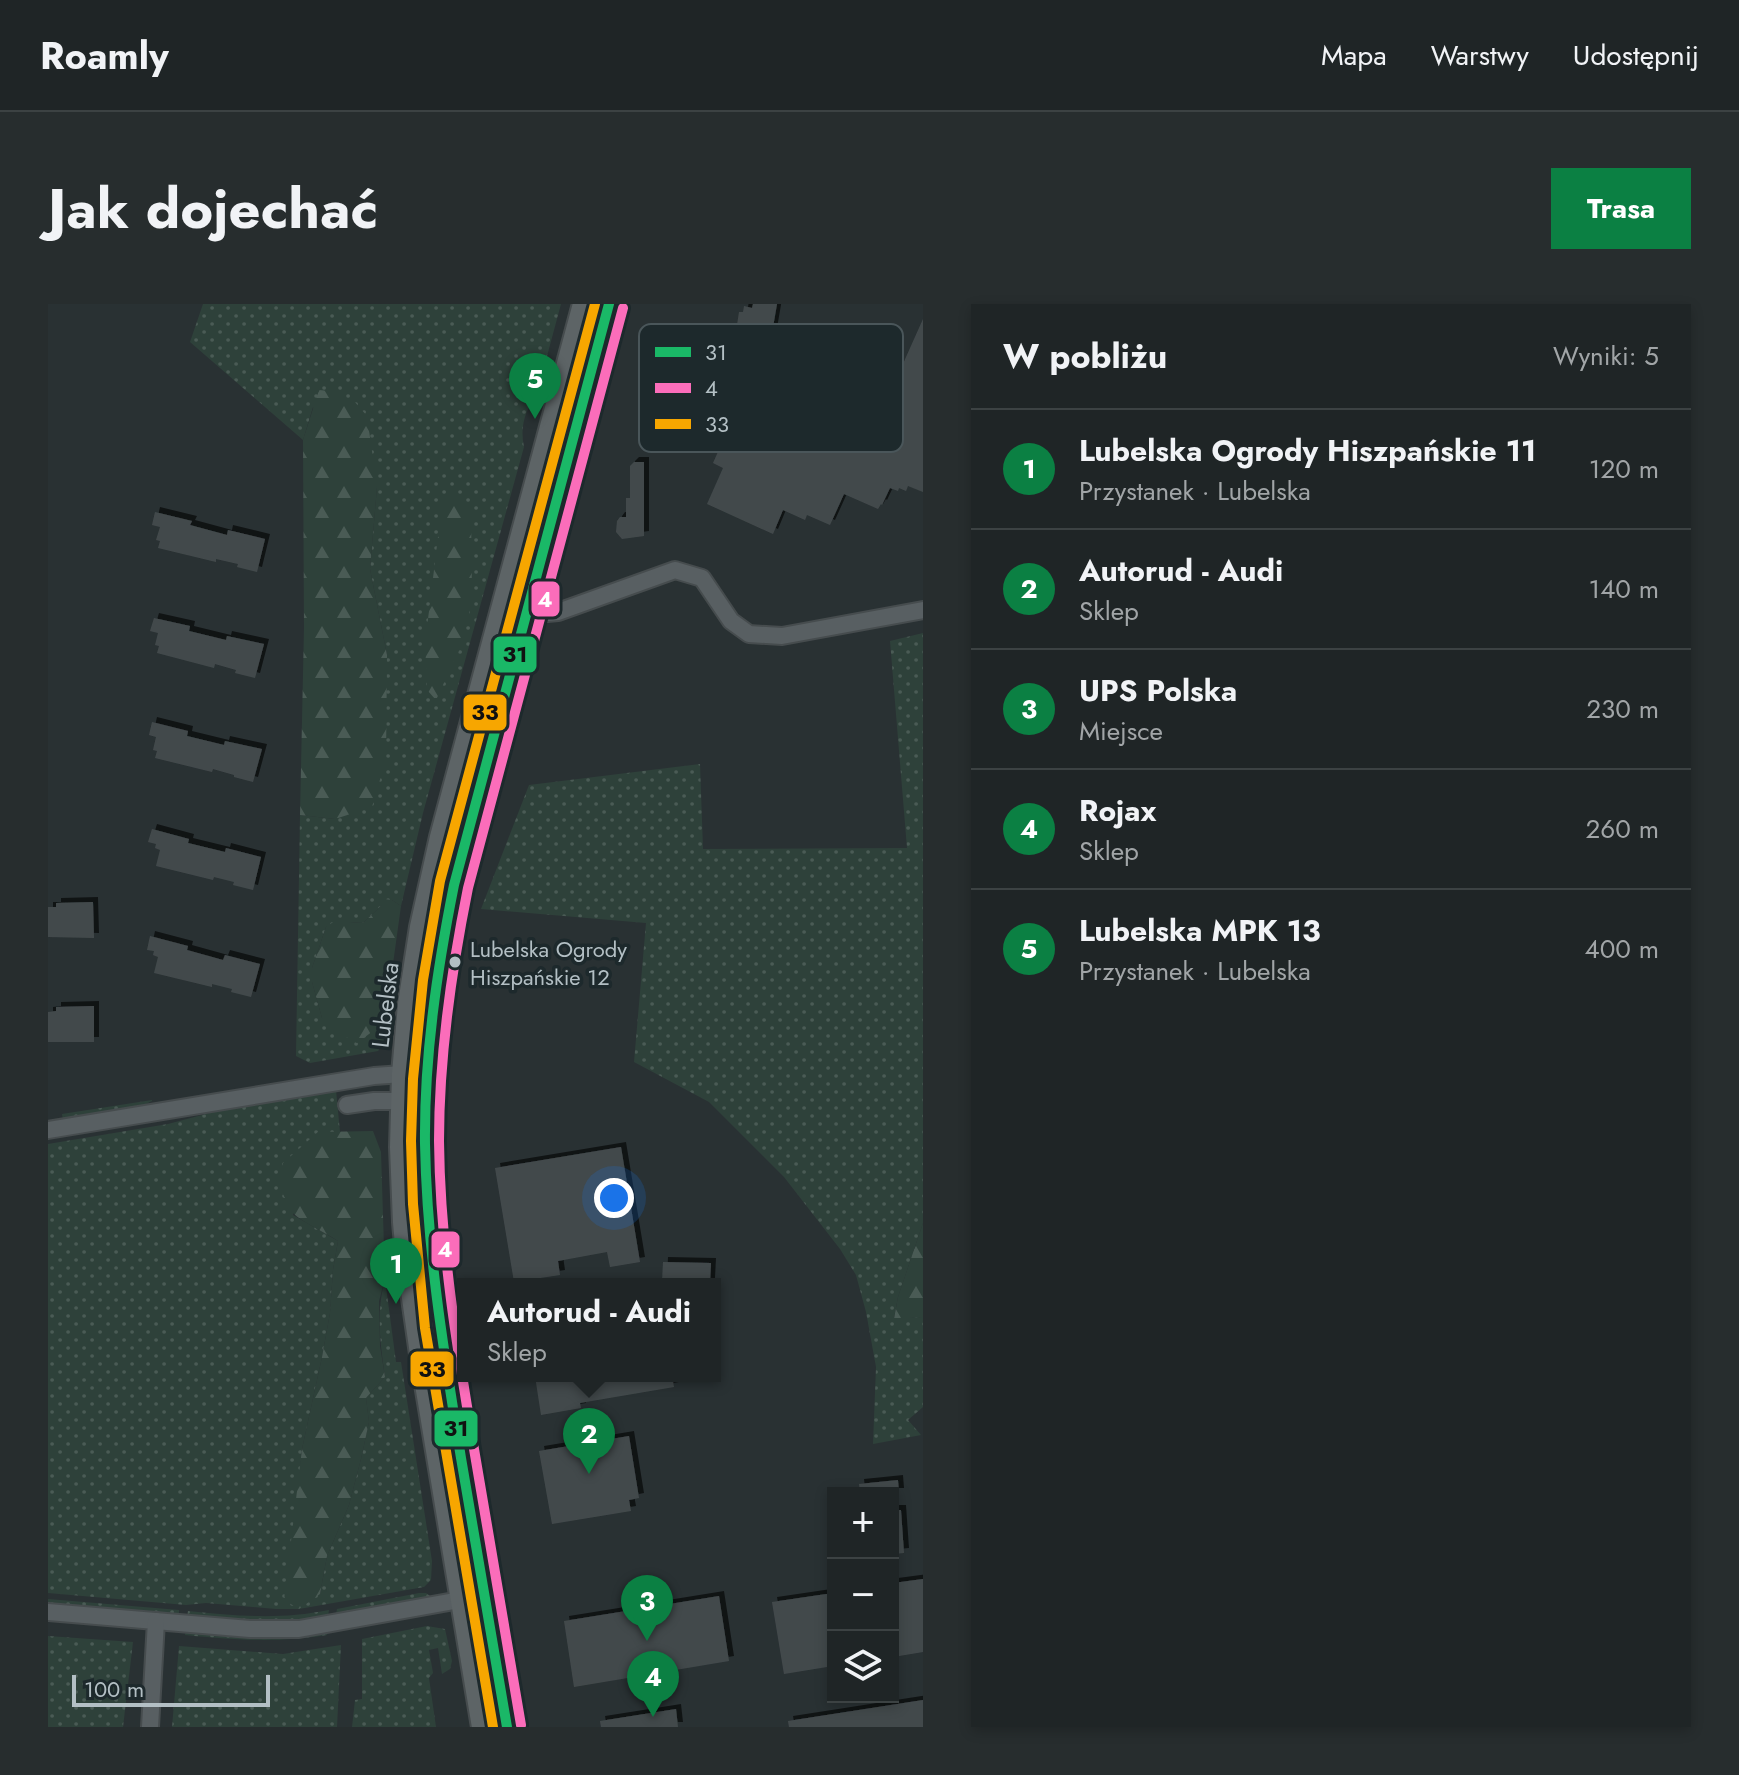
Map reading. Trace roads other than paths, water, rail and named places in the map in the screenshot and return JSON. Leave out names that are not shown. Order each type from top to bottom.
[{"type":"main road","name":"Lubelska","points":[[483,1727],[422,1361],[404,1222],[403,1074],[409,1004],[421,927],[441,837],[584,304]]},
{"type":"main road","name":"Lubelska","points":[[507,1727],[439,1326],[425,1163],[426,1083],[438,970],[454,885],[609,304]]},
{"type":"main road","points":[[422,1361],[434,1364],[445,1356]]},
{"type":"street","points":[[503,604],[547,613],[558,612],[675,570],[702,578],[731,621],[749,634],[782,636],[923,610]]},
{"type":"street","points":[[48,1130],[374,1076],[403,1074],[426,1083]]},
{"type":"street","points":[[347,1105],[402,1101],[426,1083]]},
{"type":"street","points":[[48,1612],[250,1629],[299,1629],[485,1597]]},
{"type":"street","points":[[150,1727],[156,1621]]},
{"type":"place","name":"Lubelska MPK 13","points":[[535,419]]},
{"type":"place","name":"Lubelska Ogrody Hiszpańskie 12","points":[[455,962]]},
{"type":"place","name":"Lubelska Ogrody Hiszpańskie 11","points":[[396,1304]]},
{"type":"place","name":"Autorud - Audi","points":[[589,1474]]},
{"type":"place","name":"UPS Polska","points":[[647,1641]]},
{"type":"place","name":"Rojax","points":[[653,1717]]}]
